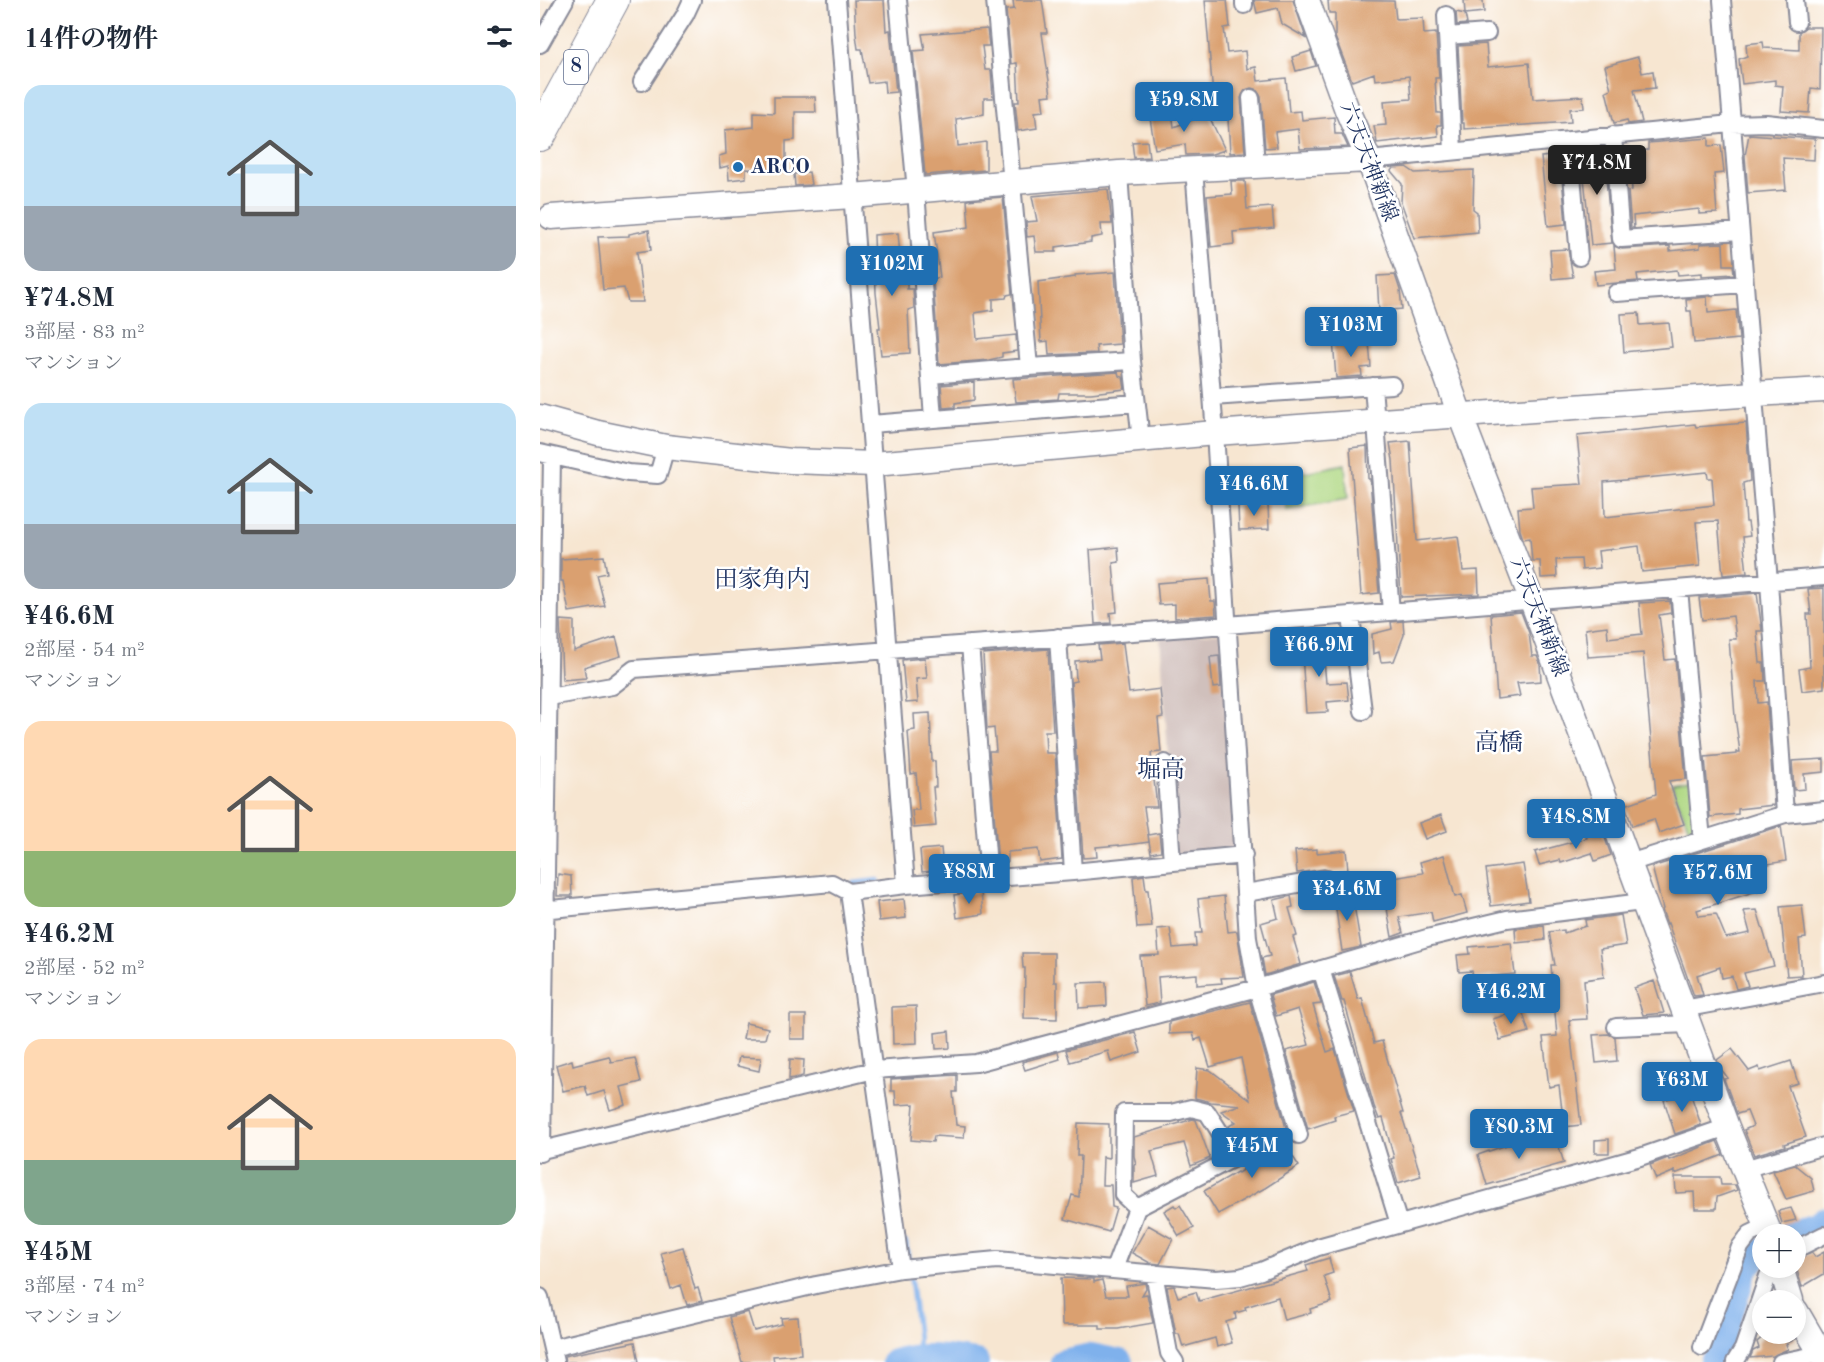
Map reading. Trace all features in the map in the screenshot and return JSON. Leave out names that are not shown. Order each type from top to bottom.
[{"type":"highway","name":"8","points":[[540,135],[613,0]]},
{"type":"street","points":[[540,44],[565,0]]},
{"type":"street","points":[[642,82],[685,15],[692,0]]},
{"type":"street","points":[[837,0],[906,885]]},
{"type":"street","points":[[897,0],[916,191],[933,418]]},
{"type":"street","points":[[995,0],[1029,367]]},
{"type":"street","name":"六天天神新線","points":[[1307,0],[1347,110],[1369,160],[1460,415],[1532,601],[1642,902],[1766,1224]]},
{"type":"street","points":[[1722,0],[1769,582],[1785,814]]},
{"type":"street","points":[[1795,0],[1797,22]]},
{"type":"street","points":[[1446,15],[1453,151]]},
{"type":"street","points":[[1447,36],[1487,33]]},
{"type":"street","points":[[1251,98],[1256,165]]},
{"type":"street","points":[[551,217],[852,196],[1119,173],[1369,160],[1731,124],[1766,123],[1824,129]]},
{"type":"street","points":[[1612,135],[1621,239],[1740,231]]},
{"type":"street","points":[[1569,140],[1579,257]]},
{"type":"street","points":[[1194,169],[1215,433],[1248,938],[1257,988],[1299,1135]]},
{"type":"street","points":[[1119,173],[1132,361],[1141,440]]},
{"type":"street","points":[[1616,293],[1745,284]]},
{"type":"street","points":[[930,375],[1132,361]]},
{"type":"street","points":[[1212,397],[1392,385]]},
{"type":"street","points":[[1373,386],[1391,612]]},
{"type":"street","points":[[540,417],[598,433],[666,447],[791,461],[874,464],[1215,433],[1754,393],[1824,390]]},
{"type":"street","points":[[871,424],[1136,403]]},
{"type":"street","points":[[666,447],[658,475],[628,473],[546,455],[545,592],[549,697],[545,747],[541,1152],[874,1070],[976,1063],[1257,988],[1427,938],[1507,919],[1642,902]]},
{"type":"street","points":[[549,697],[612,686],[634,669],[1227,626],[1824,578]]},
{"type":"street","points":[[1679,589],[1702,840]]},
{"type":"street","points":[[1351,616],[1363,711]]},
{"type":"street","points":[[1058,638],[1073,872]]},
{"type":"street","points":[[970,644],[989,878]]},
{"type":"street","points":[[1165,763],[1172,862]]},
{"type":"street","points":[[1629,864],[1785,814],[1824,810]]},
{"type":"street","points":[[543,910],[832,883],[849,892],[1244,855]]},
{"type":"street","points":[[1246,893],[1326,879]]},
{"type":"street","points":[[849,892],[901,1269]]},
{"type":"street","points":[[1321,969],[1400,1224]]},
{"type":"street","points":[[1616,1027],[1686,1016],[1824,983]]},
{"type":"street","points":[[1114,1269],[1137,1209],[1236,1156],[1207,1112],[1191,1108],[1171,1113],[1124,1113],[1123,1194],[1137,1209]]},
{"type":"street","points":[[540,1297],[553,1355],[816,1284],[901,1269],[997,1260],[1216,1279],[1240,1277],[1261,1271],[1318,1247],[1640,1157],[1727,1127]]},
{"type":"street","points":[[1744,1169],[1824,1146]]},
{"type":"street","points":[[1702,1347],[1740,1247],[1752,1234]]},
{"type":"street","points":[[1806,1244],[1824,1235]]},
{"type":"street","points":[[1154,1273],[1169,1353],[1175,1362]]},
{"type":"street","points":[[1736,1362],[1743,1349],[1767,1278]]},
{"type":"street","points":[[1781,1362],[1819,1344],[1806,1325]]},
{"type":"shaded area","points":[[1221,633],[1239,852],[1175,857],[1160,636]]},
{"type":"green space","points":[[1345,464],[1348,499],[1286,510],[1285,476]]},
{"type":"green space","points":[[1694,781],[1700,834],[1692,836],[1672,785]]},
{"type":"building","points":[[854,0],[884,0],[886,31],[890,30],[896,92],[885,93],[884,81],[868,83],[862,49],[858,49]]},
{"type":"building","points":[[1013,0],[1042,0],[1047,33],[1042,33],[1051,95],[1042,96],[1044,111],[1035,112],[1037,128],[1018,131],[1015,102],[1019,102],[1017,63],[1011,64],[1006,10],[1014,9]]},
{"type":"building","points":[[1205,0],[1227,0],[1230,27],[1224,28],[1227,53],[1245,51],[1247,69],[1256,67],[1258,81],[1286,78],[1289,112],[1301,111],[1302,120],[1334,117],[1335,134],[1342,134],[1348,147],[1300,149],[1298,129],[1275,132],[1277,147],[1265,148],[1261,97],[1256,89],[1251,88],[1245,90],[1241,98],[1245,152],[1230,153],[1229,95],[1213,96]]},
{"type":"building","points":[[1254,0],[1293,0],[1306,38],[1282,24],[1278,8],[1257,13]]},
{"type":"building","points":[[1328,0],[1394,1],[1396,19],[1423,18],[1424,34],[1436,33],[1439,78],[1435,78],[1437,113],[1441,113],[1441,125],[1437,125],[1438,136],[1377,143],[1374,126],[1386,125],[1384,101],[1411,99],[1409,76],[1375,80],[1374,73],[1352,81],[1335,37],[1335,13],[1329,13]]},
{"type":"building","points":[[1464,0],[1483,0],[1484,12],[1465,14]]},
{"type":"building","points":[[1456,12],[1465,14],[1467,24],[1457,25]]},
{"type":"building","points":[[1806,27],[1821,27],[1820,89],[1811,88],[1809,113],[1781,111],[1783,86],[1775,85],[1775,80],[1742,84],[1739,59],[1747,56],[1746,44],[1763,42],[1764,48],[1799,50],[1799,32]]},
{"type":"building","points":[[987,29],[989,46],[982,46],[985,70],[991,70],[993,98],[984,98],[984,114],[956,119],[958,146],[986,142],[986,170],[925,175],[913,51],[925,50],[922,34]]},
{"type":"building","points":[[1486,44],[1488,67],[1529,63],[1533,99],[1583,96],[1584,108],[1570,109],[1571,122],[1464,129],[1458,46]]},
{"type":"building","points":[[1311,51],[1316,66],[1296,71],[1292,57]]},
{"type":"building","points":[[1638,57],[1642,73],[1653,71],[1655,88],[1634,90],[1642,122],[1628,124],[1627,120],[1614,123],[1606,91],[1611,89],[1605,66]]},
{"type":"building","points":[[774,97],[815,97],[816,112],[795,112],[795,140],[786,141],[786,170],[746,169],[746,178],[729,180],[728,166],[720,168],[719,156],[726,154],[725,130],[754,127],[754,112],[774,113]]},
{"type":"building","points":[[1171,105],[1174,127],[1208,114],[1225,150],[1212,154],[1186,155],[1185,144],[1155,149],[1148,106]]},
{"type":"building","points":[[1749,134],[1815,139],[1814,160],[1783,158],[1786,190],[1748,193],[1745,156]]},
{"type":"building","points":[[1709,138],[1709,146],[1721,145],[1724,173],[1714,174],[1717,213],[1699,214],[1699,209],[1633,216],[1634,228],[1631,228],[1628,191],[1632,190],[1629,152],[1648,150],[1648,143]]},
{"type":"building","points":[[1147,141],[1149,157],[1134,158],[1132,142]]},
{"type":"building","points":[[1603,147],[1612,243],[1591,245],[1581,149]]},
{"type":"building","points":[[1560,155],[1566,224],[1548,226],[1541,157]]},
{"type":"building","points":[[1406,167],[1415,173],[1474,170],[1473,209],[1477,212],[1478,232],[1414,238],[1401,202],[1402,184],[1391,171],[1393,168]]},
{"type":"building","points":[[809,172],[811,185],[795,186],[794,174]]},
{"type":"building","points":[[1231,181],[1245,181],[1247,209],[1272,207],[1274,228],[1233,232],[1234,244],[1211,247],[1207,196],[1232,194]]},
{"type":"building","points":[[1108,189],[1112,224],[1101,224],[1102,236],[1091,238],[1091,242],[1056,247],[1056,252],[1036,252],[1034,236],[1027,237],[1026,222],[1037,221],[1032,196]]},
{"type":"building","points":[[1003,197],[1012,294],[1007,295],[1006,298],[993,299],[993,310],[975,313],[977,339],[1016,335],[1017,351],[1002,353],[1002,357],[989,360],[939,364],[933,279],[940,277],[934,232],[969,227],[967,200]]},
{"type":"building","points":[[649,230],[651,250],[637,252],[643,302],[628,302],[624,288],[603,290],[598,237],[629,236],[629,234]]},
{"type":"building","points":[[898,233],[900,255],[896,255],[902,274],[907,275],[907,289],[913,289],[914,308],[908,310],[910,353],[881,355],[874,235]]},
{"type":"building","points":[[1723,243],[1724,265],[1733,265],[1734,274],[1678,275],[1677,270],[1637,274],[1638,281],[1596,285],[1594,271],[1616,269],[1614,246],[1622,249],[1670,246],[1670,251],[1700,248],[1700,244]]},
{"type":"building","points":[[1568,249],[1573,277],[1552,279],[1550,250]]},
{"type":"building","points":[[1115,272],[1120,344],[1096,346],[1097,353],[1049,355],[1048,341],[1041,342],[1038,282],[1075,277],[1075,275]]},
{"type":"building","points":[[1395,275],[1400,290],[1402,309],[1379,311],[1377,276]]},
{"type":"building","points":[[1707,297],[1708,313],[1736,310],[1739,339],[1694,343],[1691,311],[1687,311],[1686,299]]},
{"type":"building","points":[[1639,313],[1640,325],[1669,323],[1672,347],[1624,352],[1621,314]]},
{"type":"building","points":[[1351,339],[1352,344],[1369,342],[1371,367],[1361,368],[1362,376],[1336,378],[1333,340]]},
{"type":"building","points":[[1118,372],[1119,376],[1123,377],[1125,389],[1091,393],[1059,393],[1058,399],[1016,402],[1013,379]]},
{"type":"building","points":[[974,382],[974,400],[955,403],[955,407],[943,408],[941,385]]},
{"type":"building","points":[[1746,423],[1750,481],[1743,483],[1746,522],[1748,522],[1750,536],[1743,537],[1747,573],[1723,575],[1718,521],[1696,522],[1700,566],[1642,572],[1639,546],[1598,551],[1600,568],[1582,570],[1581,559],[1556,560],[1557,577],[1541,578],[1540,561],[1532,561],[1530,538],[1523,539],[1520,530],[1518,508],[1533,507],[1531,487],[1582,484],[1577,436],[1695,424],[1696,427]],"holes":[[[1707,472],[1708,478],[1712,478],[1714,505],[1605,517],[1604,482]]]},
{"type":"building","points":[[1410,441],[1417,541],[1458,536],[1463,571],[1478,570],[1479,594],[1401,597],[1390,443]]},
{"type":"building","points":[[1367,446],[1379,593],[1361,595],[1350,448]]},
{"type":"building","points":[[1268,505],[1269,529],[1239,530],[1238,506]]},
{"type":"building","points":[[1118,547],[1119,562],[1113,563],[1117,612],[1110,613],[1111,623],[1095,624],[1090,550]]},
{"type":"building","points":[[604,556],[607,573],[597,575],[605,606],[569,612],[563,581],[561,581],[561,559]]},
{"type":"building","points":[[1209,579],[1211,601],[1215,601],[1216,615],[1175,618],[1175,604],[1159,605],[1157,583]]},
{"type":"building","points":[[1824,588],[1824,688],[1802,691],[1799,669],[1810,667],[1807,614],[1811,614],[1808,589]]},
{"type":"building","points":[[1757,593],[1762,631],[1757,631],[1760,663],[1764,663],[1765,681],[1757,681],[1758,703],[1767,702],[1774,805],[1738,809],[1738,814],[1710,817],[1705,757],[1740,752],[1729,639],[1736,639],[1733,616],[1702,620],[1699,598]]},
{"type":"building","points":[[1670,601],[1671,613],[1659,615],[1665,660],[1675,659],[1686,779],[1669,781],[1684,824],[1659,833],[1654,819],[1632,826],[1625,805],[1656,794],[1643,653],[1588,657],[1585,629],[1607,626],[1608,638],[1642,634],[1639,603]]},
{"type":"building","points":[[1521,612],[1529,633],[1532,656],[1537,656],[1540,663],[1541,681],[1517,683],[1520,696],[1497,699],[1491,615]]},
{"type":"building","points":[[560,620],[574,621],[574,651],[616,637],[621,656],[584,667],[586,678],[562,680]]},
{"type":"building","points":[[1403,621],[1404,635],[1394,661],[1381,662],[1379,652],[1373,654],[1372,634],[1392,629],[1391,622]]},
{"type":"building","points":[[1322,636],[1326,683],[1347,682],[1349,700],[1327,702],[1328,712],[1306,713],[1301,639]]},
{"type":"building","points":[[1123,643],[1129,693],[1160,689],[1163,717],[1158,718],[1161,752],[1151,753],[1157,807],[1144,807],[1149,842],[1096,847],[1097,857],[1083,858],[1071,682],[1076,681],[1075,661],[1100,659],[1098,645]]},
{"type":"building","points":[[1048,649],[1053,731],[1045,731],[1046,753],[1055,753],[1062,859],[1040,862],[1038,849],[1008,852],[1008,862],[998,863],[989,751],[996,751],[994,728],[987,729],[983,654]]},
{"type":"building","points":[[1219,656],[1221,687],[1213,688],[1210,657]]},
{"type":"building","points":[[925,658],[927,678],[916,679],[918,702],[906,703],[902,660]]},
{"type":"building","points":[[930,713],[932,761],[935,761],[936,787],[933,787],[936,826],[914,828],[912,810],[919,810],[916,773],[911,774],[908,731],[915,730],[914,714]]},
{"type":"building","points":[[1824,759],[1824,772],[1804,774],[1805,789],[1794,790],[1792,761]]},
{"type":"building","points":[[1441,815],[1447,831],[1425,839],[1419,823]]},
{"type":"building","points":[[1781,826],[1786,861],[1756,866],[1763,889],[1697,910],[1699,916],[1716,914],[1726,938],[1750,933],[1744,911],[1757,910],[1774,966],[1744,973],[1748,986],[1736,989],[1732,976],[1722,978],[1720,967],[1697,975],[1703,995],[1694,996],[1662,910],[1652,867]]},
{"type":"building","points":[[1602,830],[1611,855],[1595,861],[1592,853],[1561,863],[1560,860],[1539,865],[1535,852],[1587,838],[1586,836]]},
{"type":"building","points":[[1159,833],[1161,851],[1151,853],[1148,835]]},
{"type":"building","points":[[941,848],[943,870],[922,872],[920,850]]},
{"type":"building","points":[[1317,849],[1317,853],[1346,850],[1348,870],[1324,869],[1297,873],[1295,851]]},
{"type":"building","points":[[1444,855],[1455,897],[1462,895],[1467,913],[1433,922],[1431,912],[1399,917],[1403,933],[1392,937],[1382,880],[1423,873],[1420,862]]},
{"type":"building","points":[[1523,864],[1529,901],[1491,906],[1486,869]]},
{"type":"building","points":[[558,874],[571,876],[572,896],[557,896]]},
{"type":"building","points":[[1144,875],[1152,927],[1137,928],[1133,877]]},
{"type":"building","points":[[981,892],[983,914],[957,918],[954,895]]},
{"type":"building","points":[[1352,893],[1361,947],[1342,951],[1334,896]]},
{"type":"building","points":[[1224,896],[1228,932],[1237,931],[1244,977],[1221,978],[1222,983],[1197,985],[1197,974],[1158,977],[1160,1003],[1145,1006],[1140,956],[1159,955],[1157,929],[1170,928],[1173,948],[1196,946],[1195,933],[1202,933],[1198,899]]},
{"type":"building","points":[[1291,896],[1293,907],[1289,908],[1297,936],[1293,937],[1301,964],[1265,975],[1262,958],[1270,956],[1261,923],[1278,918],[1274,900]]},
{"type":"building","points":[[904,899],[906,918],[879,921],[877,902]]},
{"type":"building","points":[[1802,905],[1806,938],[1799,939],[1802,975],[1787,976],[1780,907]]},
{"type":"building","points":[[1621,915],[1626,945],[1600,949],[1604,977],[1584,980],[1587,1019],[1569,1020],[1581,1125],[1564,1127],[1559,1085],[1549,1087],[1543,1037],[1557,1036],[1551,965],[1555,965],[1549,932],[1564,930],[1564,933],[1586,926],[1585,920]]},
{"type":"building","points":[[1544,925],[1545,940],[1516,943],[1515,929]]},
{"type":"building","points":[[1511,943],[1515,974],[1473,978],[1472,971],[1459,972],[1457,955],[1470,954],[1469,947]]},
{"type":"building","points":[[1022,953],[1054,953],[1057,1019],[1024,1018],[1025,968],[1023,968]]},
{"type":"building","points":[[1350,972],[1358,999],[1362,998],[1374,1043],[1382,1041],[1421,1176],[1398,1183],[1383,1118],[1379,1119],[1374,1106],[1344,1001],[1342,1001],[1334,976]]},
{"type":"building","points":[[1654,981],[1664,1013],[1643,1015],[1634,988]]},
{"type":"building","points":[[1106,982],[1107,1006],[1079,1008],[1078,983]]},
{"type":"building","points":[[1314,982],[1321,1004],[1313,1005],[1327,1052],[1335,1049],[1354,1111],[1334,1116],[1335,1120],[1308,1129],[1286,1051],[1309,1045],[1298,1009],[1276,1016],[1270,995]]},
{"type":"building","points":[[1250,1002],[1286,1128],[1276,1131],[1281,1139],[1265,1144],[1257,1133],[1240,1144],[1229,1126],[1236,1122],[1221,1111],[1240,1105],[1195,1098],[1197,1068],[1210,1070],[1250,1100],[1241,1058],[1210,1067],[1201,1038],[1195,1040],[1193,1033],[1169,1034],[1169,1022]]},
{"type":"building","points":[[916,1006],[917,1043],[893,1044],[892,1007]]},
{"type":"building","points":[[1522,1010],[1529,1032],[1500,1040],[1493,1019]]},
{"type":"building","points":[[790,1015],[806,1015],[806,1039],[790,1039]]},
{"type":"building","points":[[746,1023],[768,1028],[765,1039],[743,1039]]},
{"type":"building","points":[[949,1031],[950,1048],[936,1049],[935,1033]]},
{"type":"building","points":[[1135,1032],[1141,1052],[1111,1062],[1108,1051],[1070,1062],[1066,1050]]},
{"type":"building","points":[[1608,1034],[1615,1037],[1617,1061],[1596,1063],[1593,1035]]},
{"type":"building","points":[[1732,1049],[1749,1071],[1759,1067],[1760,1071],[1791,1061],[1798,1083],[1788,1086],[1806,1137],[1754,1155],[1744,1130],[1753,1126],[1747,1111],[1737,1114],[1724,1079],[1728,1078],[1717,1060]]},
{"type":"building","points":[[1058,1052],[1060,1059],[1025,1070],[1022,1062]]},
{"type":"building","points":[[609,1056],[611,1062],[635,1058],[641,1082],[621,1087],[626,1105],[610,1110],[604,1091],[588,1096],[585,1086],[563,1091],[556,1065],[572,1060],[573,1065]]},
{"type":"building","points":[[739,1057],[761,1058],[759,1071],[737,1066]]},
{"type":"building","points":[[790,1059],[804,1060],[803,1076],[789,1079]]},
{"type":"building","points":[[957,1075],[957,1092],[953,1092],[956,1125],[965,1126],[964,1138],[934,1136],[933,1142],[911,1140],[914,1104],[896,1105],[895,1091],[891,1091],[891,1079]]},
{"type":"building","points":[[1690,1092],[1701,1125],[1675,1134],[1664,1100]]},
{"type":"building","points":[[1196,1120],[1210,1158],[1191,1166],[1184,1143],[1151,1151],[1158,1176],[1134,1183],[1134,1165],[1136,1164],[1134,1137]]},
{"type":"building","points":[[1078,1123],[1109,1124],[1109,1158],[1103,1157],[1102,1185],[1111,1185],[1112,1207],[1116,1208],[1109,1232],[1065,1219],[1072,1195],[1079,1197],[1081,1156],[1077,1156]]},
{"type":"building","points":[[1524,1139],[1558,1144],[1564,1163],[1487,1185],[1478,1155]]},
{"type":"building","points":[[1609,1139],[1609,1153],[1595,1153],[1595,1140]]},
{"type":"building","points":[[1717,1141],[1723,1155],[1656,1179],[1650,1165]]},
{"type":"building","points":[[1284,1143],[1299,1166],[1218,1214],[1204,1191],[1238,1173]]},
{"type":"building","points":[[1795,1165],[1811,1178],[1814,1191],[1786,1199],[1773,1171]]},
{"type":"building","points":[[1675,1177],[1720,1177],[1721,1185],[1735,1185],[1737,1190],[1717,1197],[1716,1209],[1695,1209],[1694,1192],[1676,1193]]},
{"type":"building","points":[[1174,1205],[1176,1208],[1180,1205],[1194,1228],[1179,1236],[1164,1211]]},
{"type":"building","points":[[1791,1208],[1796,1220],[1782,1223],[1778,1211]]},
{"type":"building","points":[[1148,1225],[1173,1239],[1160,1264],[1150,1263],[1132,1253]]},
{"type":"building","points":[[683,1247],[695,1289],[698,1288],[702,1301],[687,1305],[681,1285],[671,1289],[661,1253]]},
{"type":"building","points":[[1824,1252],[1824,1274],[1802,1287],[1799,1278],[1806,1278],[1806,1255],[1812,1253],[1815,1257]]},
{"type":"building","points":[[1329,1258],[1333,1273],[1324,1276],[1332,1302],[1310,1309],[1311,1313],[1284,1320],[1278,1297],[1245,1307],[1246,1310],[1235,1313],[1236,1319],[1226,1322],[1232,1343],[1217,1347],[1215,1338],[1183,1347],[1179,1334],[1176,1334],[1167,1287],[1174,1286],[1178,1297],[1196,1292],[1199,1301],[1308,1271],[1306,1265]]},
{"type":"building","points":[[1061,1278],[1094,1279],[1094,1282],[1102,1280],[1106,1296],[1128,1296],[1126,1286],[1145,1283],[1146,1288],[1142,1295],[1147,1294],[1153,1323],[1118,1329],[1100,1329],[1100,1325],[1062,1325]]},
{"type":"building","points":[[748,1312],[754,1331],[782,1324],[781,1318],[798,1317],[801,1354],[773,1356],[774,1362],[742,1362],[729,1317]]},
{"type":"building","points":[[635,1342],[639,1362],[565,1362],[564,1356]]},
{"type":"building","points":[[1758,1344],[1786,1344],[1788,1349],[1773,1356],[1750,1358],[1753,1351],[1759,1348]]},
{"type":"waterway","points":[[855,887],[854,883],[878,880]]},
{"type":"waterway","points":[[1806,1229],[1824,1220]]},
{"type":"waterway","points":[[906,1242],[909,1264]]},
{"type":"waterway","points":[[1712,1362],[1718,1353],[1745,1268],[1752,1261]]},
{"type":"waterway","points":[[910,1272],[918,1339],[915,1357]]},
{"type":"waterway","points":[[1063,1362],[1091,1356],[1120,1362]]},
{"type":"waterway","points":[[894,1362],[924,1357],[976,1362]]},
{"type":"place","name":"ARCO","points":[[738,167]]},
{"type":"district","name":"田家角内","points":[[762,581]]},
{"type":"district","name":"高橋","points":[[1499,744]]},
{"type":"district","name":"堀高","points":[[1161,771]]}]
